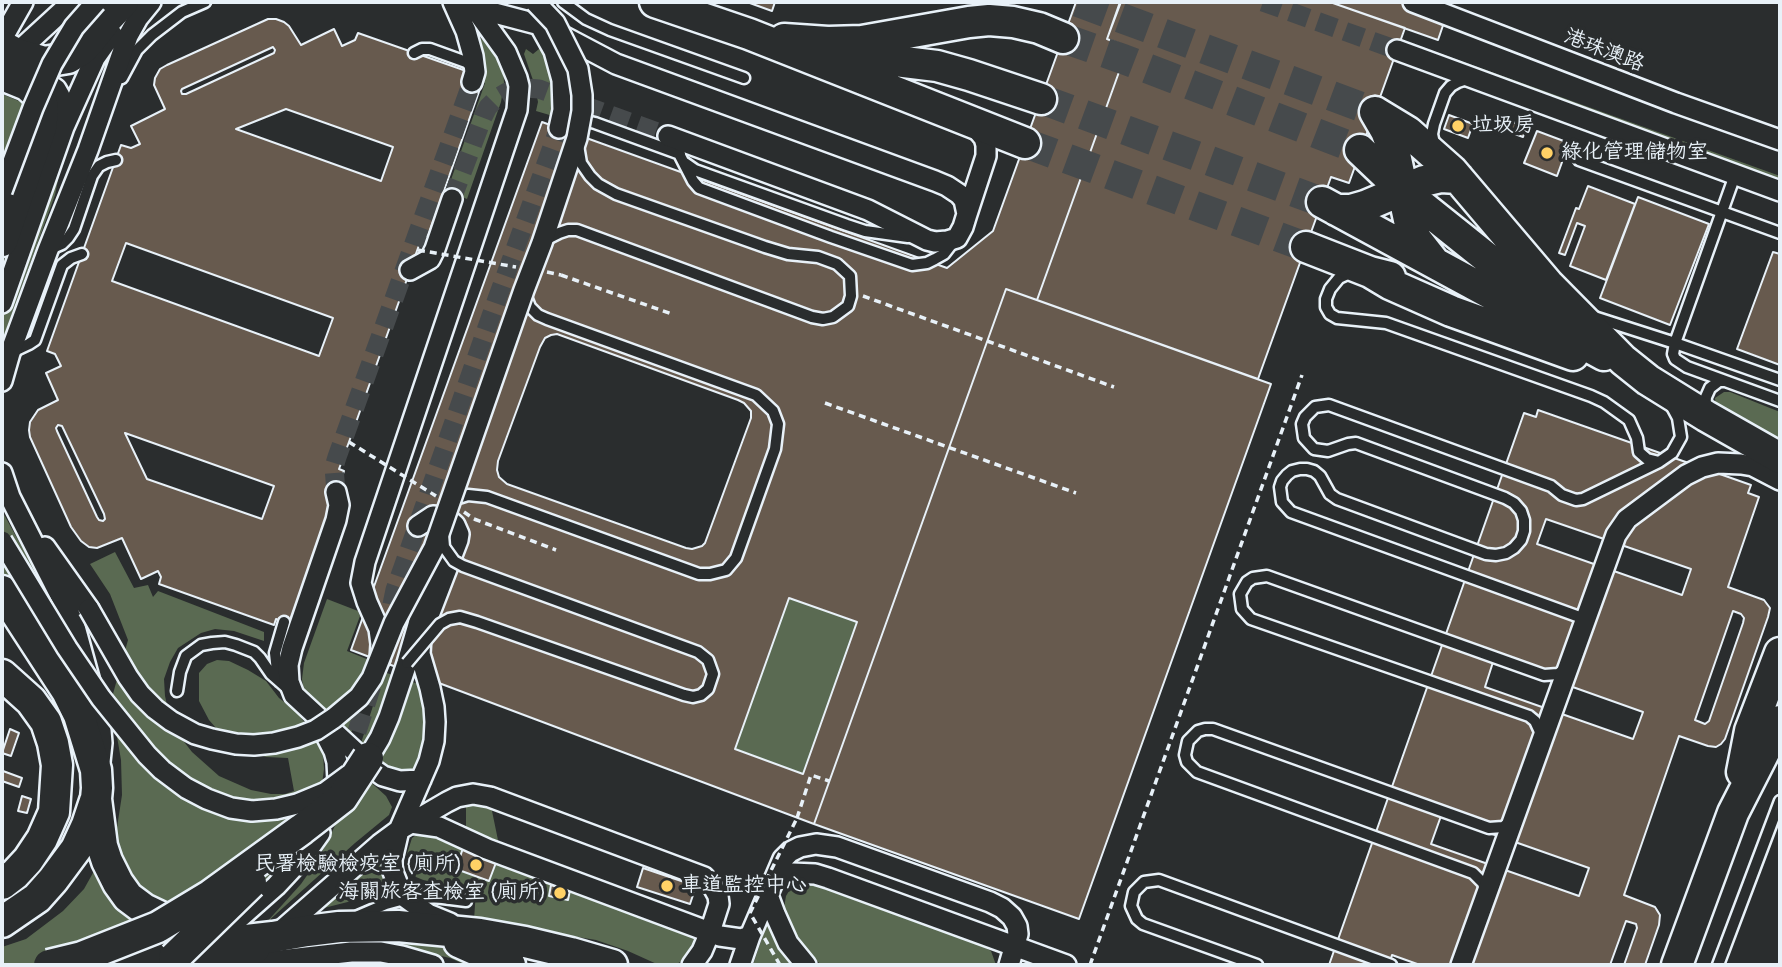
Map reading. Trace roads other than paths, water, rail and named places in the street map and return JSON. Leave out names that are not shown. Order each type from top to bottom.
[{"type":"main road","points":[[6,60],[58,61],[68,58],[81,50],[123,2]]},
{"type":"main road","points":[[654,2],[749,34],[1025,143]]},
{"type":"main road","points":[[749,34],[828,42],[862,41],[989,20],[1039,28],[1063,38]]},
{"type":"main road","points":[[749,34],[822,51],[937,66],[1041,99]]},
{"type":"main road","points":[[2,242],[41,128],[43,112],[42,102],[6,60]]},
{"type":"main road","points":[[1435,264],[1416,239],[1409,220],[1395,154],[1386,131],[1374,112],[1408,132],[1450,170],[1548,284],[1602,340],[1654,384]]},
{"type":"main road","points":[[1360,150],[1402,190],[1602,354]]},
{"type":"main road","points":[[1450,170],[1441,177],[1424,181],[1365,206],[1351,210],[1329,206],[1602,354],[1780,458]]},
{"type":"main road","points":[[1306,247],[1366,270],[1538,320]]},
{"type":"main road","points":[[1366,270],[1390,284],[1451,311],[1654,384]]},
{"type":"main road","points":[[1713,420],[1763,458],[1780,479]]},
{"type":"main road","points":[[2,591],[67,691],[86,734],[96,769],[102,846],[111,872],[128,897],[144,909],[186,929],[256,948],[371,926],[398,926],[480,934],[550,948],[612,965]]},
{"type":"main road","points":[[1733,813],[1750,731],[1780,653]]},
{"type":"main road","points":[[2,675],[31,701],[46,722],[57,765],[54,812],[42,839],[28,860],[2,884]]},
{"type":"main road","points":[[1677,965],[1733,813],[1780,721]]},
{"type":"main road","points":[[165,965],[311,831],[341,798],[369,758]]},
{"type":"main road","points":[[2,922],[37,898],[76,849],[87,825],[96,793]]},
{"type":"main road","points":[[49,965],[82,957],[158,928],[311,831]]},
{"type":"main road","points":[[416,929],[457,941],[510,965]]},
{"type":"main road","points":[[480,934],[530,965]]},
{"type":"street","points":[[6,60],[23,2]]},
{"type":"street","points":[[6,60],[72,2]]},
{"type":"street","points":[[2,191],[52,64],[74,27],[96,2]]},
{"type":"street","points":[[2,303],[77,95],[102,48],[140,2]]},
{"type":"street","points":[[2,381],[48,250],[99,122],[128,36],[151,2]]},
{"type":"street","points":[[453,2],[539,24],[616,64],[947,186],[964,200],[967,215]]},
{"type":"street","points":[[453,2],[466,31],[473,77]]},
{"type":"street","points":[[535,2],[555,23],[578,69],[582,111],[565,130]]},
{"type":"street","name":"港珠澳路","points":[[1413,2],[1780,140]]},
{"type":"street","points":[[380,661],[379,629],[361,583],[365,562],[517,110],[517,78],[506,52],[475,9]]},
{"type":"street","points":[[2,541],[101,698],[147,755],[186,788],[231,808],[252,811],[276,809],[326,792],[369,758],[389,717],[418,625],[434,548],[542,243],[565,130],[561,72],[554,51],[539,24]]},
{"type":"street","points":[[77,95],[78,59],[81,50]]},
{"type":"street","points":[[1397,50],[1780,191]]},
{"type":"street","points":[[6,60],[56,89],[64,107],[64,127]]},
{"type":"street","points":[[667,136],[868,209],[936,242],[957,238],[963,228],[986,156],[984,138],[970,121]]},
{"type":"street","points":[[410,270],[424,264],[435,249],[452,199]]},
{"type":"street","points":[[1461,965],[1616,535],[1627,519],[1686,475],[1702,467],[1729,462],[1753,466],[1780,479]]},
{"type":"street","points":[[2,473],[10,498],[74,623],[100,718],[102,743],[96,793]]},
{"type":"street","points":[[336,492],[339,505],[337,520],[292,648],[287,689],[383,776],[400,781],[421,780]]},
{"type":"street","points":[[10,498],[89,608],[128,677],[141,694],[171,721],[195,734],[236,744],[274,743],[316,730],[359,696],[372,678],[394,623],[434,548]]},
{"type":"street","points":[[418,526],[433,516],[446,517],[459,533],[421,636],[420,653],[430,688],[435,722],[432,751],[394,851],[393,872],[406,898],[428,914],[480,934]]},
{"type":"street","points":[[311,709],[334,751],[338,770],[336,796]]},
{"type":"street","points":[[190,965],[256,948],[405,826],[457,797],[473,794],[490,797],[704,877],[718,895],[719,904],[710,932],[692,965]]},
{"type":"street","points":[[405,826],[425,824],[439,827],[487,849],[710,932],[741,939],[750,936]]},
{"type":"street","points":[[153,914],[177,920],[214,922],[250,910],[303,857],[311,831]]},
{"type":"street","points":[[740,965],[783,859],[800,847],[816,844],[838,847],[1002,908],[1012,916],[1017,926],[1018,934],[1012,956]]},
{"type":"street","points":[[771,887],[792,873],[816,874],[1012,956],[1066,965]]},
{"type":"street","points":[[771,887],[778,921],[788,943],[806,965]]},
{"type":"street","points":[[250,910],[256,948],[271,961],[351,952],[381,952],[433,965]]},
{"type":"lane","points":[[99,122],[131,62],[146,41],[182,12],[205,2]]},
{"type":"lane","points":[[563,2],[586,19],[610,30],[744,78]]},
{"type":"lane","points":[[414,53],[430,49],[466,62],[471,65],[473,77]]},
{"type":"lane","points":[[1450,170],[1436,150],[1432,134],[1434,124],[1445,93],[1458,82],[1474,79]]},
{"type":"lane","points":[[542,243],[559,233],[577,230],[823,319],[833,317],[848,306],[851,296],[850,276],[837,264],[818,257],[788,254],[765,247],[606,189],[590,176],[581,163],[565,130],[569,119],[583,119],[681,157],[695,170],[847,225],[923,238]]},
{"type":"lane","points":[[667,136],[674,142],[699,188],[912,265],[928,263],[944,254],[957,238]]},
{"type":"lane","points":[[48,250],[62,244],[74,229],[92,176],[99,166],[116,160]]},
{"type":"lane","points":[[1579,160],[1780,233]]},
{"type":"lane","points":[[1735,175],[1673,354],[1679,363],[1780,401]]},
{"type":"lane","points":[[10,354],[35,340],[62,265],[82,254]]},
{"type":"lane","points":[[1366,270],[1339,278],[1329,289],[1326,307],[1331,314],[1346,320],[1386,323],[1591,396],[1629,420],[1637,438],[1639,452],[1647,459],[1660,462]]},
{"type":"lane","points":[[1548,284],[1564,299],[1602,321],[1780,380]]},
{"type":"lane","points":[[451,503],[468,495],[487,497],[699,574],[710,574],[726,570],[736,558],[775,449],[778,424],[773,411],[756,395],[538,315],[530,307],[524,290]]},
{"type":"lane","points":[[1713,420],[1704,404],[1707,393],[1714,384],[1726,381]]},
{"type":"lane","points":[[1585,619],[1291,512],[1282,502],[1280,487],[1287,475],[1300,468],[1314,471],[1330,494],[1337,499],[1486,554],[1506,553],[1521,540],[1524,531],[1521,511],[1514,503],[1356,443],[1328,451],[1314,449],[1308,444],[1302,431],[1304,417],[1315,407],[1329,405],[1550,486],[1562,495],[1576,500],[1660,462],[1672,453],[1681,437],[1678,418],[1654,384]]},
{"type":"lane","points":[[407,663],[440,624],[460,617],[684,695],[701,695],[708,689],[713,674],[708,660],[698,652],[454,561],[444,547],[443,524]]},
{"type":"lane","points":[[1541,741],[1540,727],[1530,716],[1251,619],[1242,609],[1240,594],[1247,582],[1267,576],[1544,675],[1558,674],[1569,664]]},
{"type":"lane","points":[[284,622],[275,653],[276,671],[287,689]]},
{"type":"lane","points":[[177,691],[186,656],[201,645],[225,642],[254,652],[287,689]]},
{"type":"lane","points":[[1485,898],[1483,883],[1473,873],[1197,772],[1187,762],[1185,755],[1188,741],[1198,731],[1213,729],[1489,828],[1503,827],[1514,817]]},
{"type":"lane","points":[[1718,965],[1780,801]]},
{"type":"lane","points":[[1257,965],[1143,924],[1133,913],[1133,892],[1144,882],[1159,880],[1391,965]]},
{"type":"lane","points":[[256,948],[419,895],[466,901]]},
{"type":"tunnel","points":[[1078,2],[1375,112]]},
{"type":"tunnel","points":[[1263,2],[1397,50]]},
{"type":"tunnel","points":[[1063,38],[1360,150]]},
{"type":"tunnel","points":[[336,492],[334,467],[337,457],[472,82]]},
{"type":"tunnel","points":[[452,199],[488,107],[507,92],[525,88],[539,89],[668,136]]},
{"type":"tunnel","points":[[1041,99],[1322,202]]},
{"type":"tunnel","points":[[386,633],[395,590],[559,128]]},
{"type":"tunnel","points":[[1025,143],[1306,247]]},
{"type":"tunnel","points":[[339,787],[374,679]]},
{"type":"place","name":"垃圾房","points":[[1458,126]]},
{"type":"place","name":"綠化管理儲物室","points":[[1547,153]]},
{"type":"place","name":"民署檢驗檢疫室 (廁所)","points":[[476,865]]},
{"type":"place","name":"車道監控中心","points":[[667,886]]},
{"type":"place","name":"海關旅客查檢室 (廁所)","points":[[560,893]]}]
